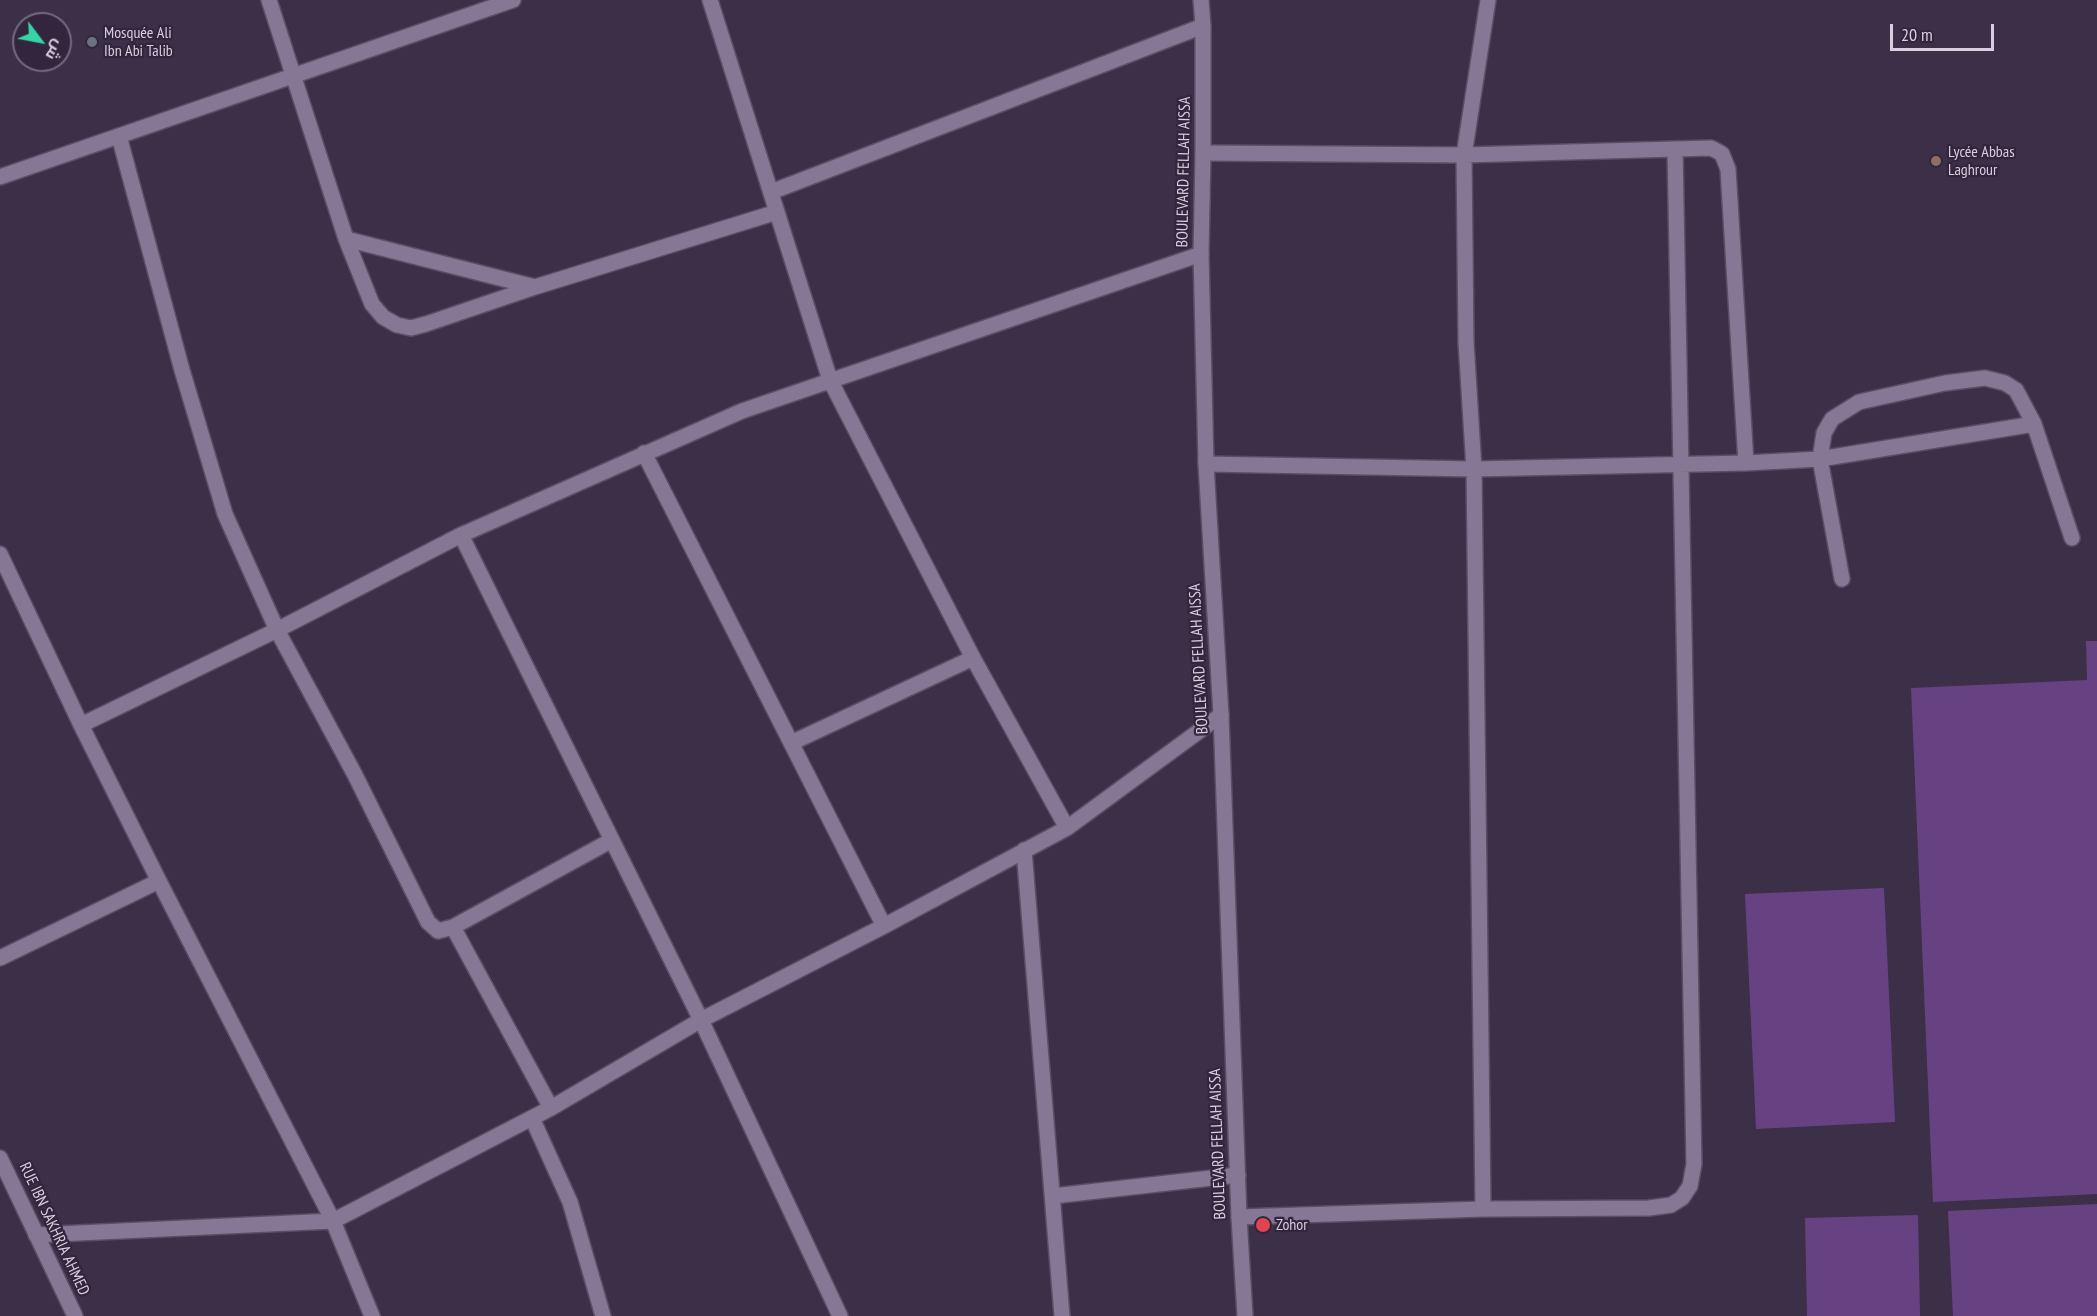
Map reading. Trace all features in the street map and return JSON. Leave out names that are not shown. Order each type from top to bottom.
[{"type":"street","points":[[269,0],[346,239],[372,304],[383,317],[397,325],[411,328],[426,324],[535,287],[777,212]]},
{"type":"street","points":[[0,177],[513,0]]},
{"type":"street","points":[[710,0],[830,380],[973,658],[1067,828]]},
{"type":"street","name":"BOULEVARD FELLAH AISSA","points":[[1201,0],[1203,26],[1201,254],[1206,464],[1221,715],[1239,1217],[1245,1316]]},
{"type":"street","points":[[1483,1209],[1474,469],[1466,342],[1464,155],[1488,0]]},
{"type":"street","points":[[771,192],[1203,26]]},
{"type":"street","points":[[119,136],[206,454],[225,514],[277,630],[355,775],[428,922],[438,931],[453,927],[612,840]]},
{"type":"street","points":[[1203,153],[1464,155],[1711,148],[1718,151],[1722,154],[1728,169],[1746,463]]},
{"type":"street","points":[[1239,1217],[1483,1209],[1649,1208],[1671,1205],[1682,1198],[1690,1186],[1694,1164],[1675,149]]},
{"type":"street","points":[[346,239],[535,287]]},
{"type":"street","points":[[81,725],[277,630],[461,535],[742,411],[1201,254]]},
{"type":"street","points":[[1842,579],[1820,459],[1824,433],[1832,419],[1859,402],[1946,383],[1985,378],[2005,383],[2016,390],[2034,424],[2072,538]]},
{"type":"street","points":[[1206,464],[1474,469],[1746,463],[1820,459],[2034,424]]},
{"type":"street","points":[[644,453],[884,926]]},
{"type":"street","points":[[461,535],[701,1020],[840,1316]]},
{"type":"street","points":[[0,554],[81,725],[333,1221],[372,1316]]},
{"type":"street","points":[[791,743],[973,658]]},
{"type":"street","points":[[36,1235],[333,1221],[551,1108],[701,1020],[1067,828],[1221,715]]},
{"type":"street","points":[[1024,850],[1062,1316]]},
{"type":"street","points":[[0,958],[159,881]]},
{"type":"street","points":[[453,927],[551,1108]]},
{"type":"street","points":[[532,1118],[570,1202],[603,1316]]},
{"type":"street","name":"RUE IBN SAKHRIA AHMED","points":[[0,1158],[75,1316]]},
{"type":"street","points":[[1053,1196],[1238,1175]]},
{"type":"shaded area","points":[[2086,641],[2097,641],[2097,1194],[1933,1202],[1911,688],[2087,680]]},
{"type":"shaded area","points":[[1884,888],[1895,1122],[1756,1129],[1745,894]]},
{"type":"shaded area","points":[[2097,1204],[2097,1316],[1953,1316],[1948,1211]]},
{"type":"shaded area","points":[[1918,1215],[1920,1316],[1807,1316],[1805,1218]]},
{"type":"place","name":"Mosquée Ali Ibn Abi Talib","points":[[92,42]]},
{"type":"place","name":"Lycée Abbas Laghrour","points":[[1936,161]]},
{"type":"place","name":"Zohor","points":[[1263,1225]]}]
